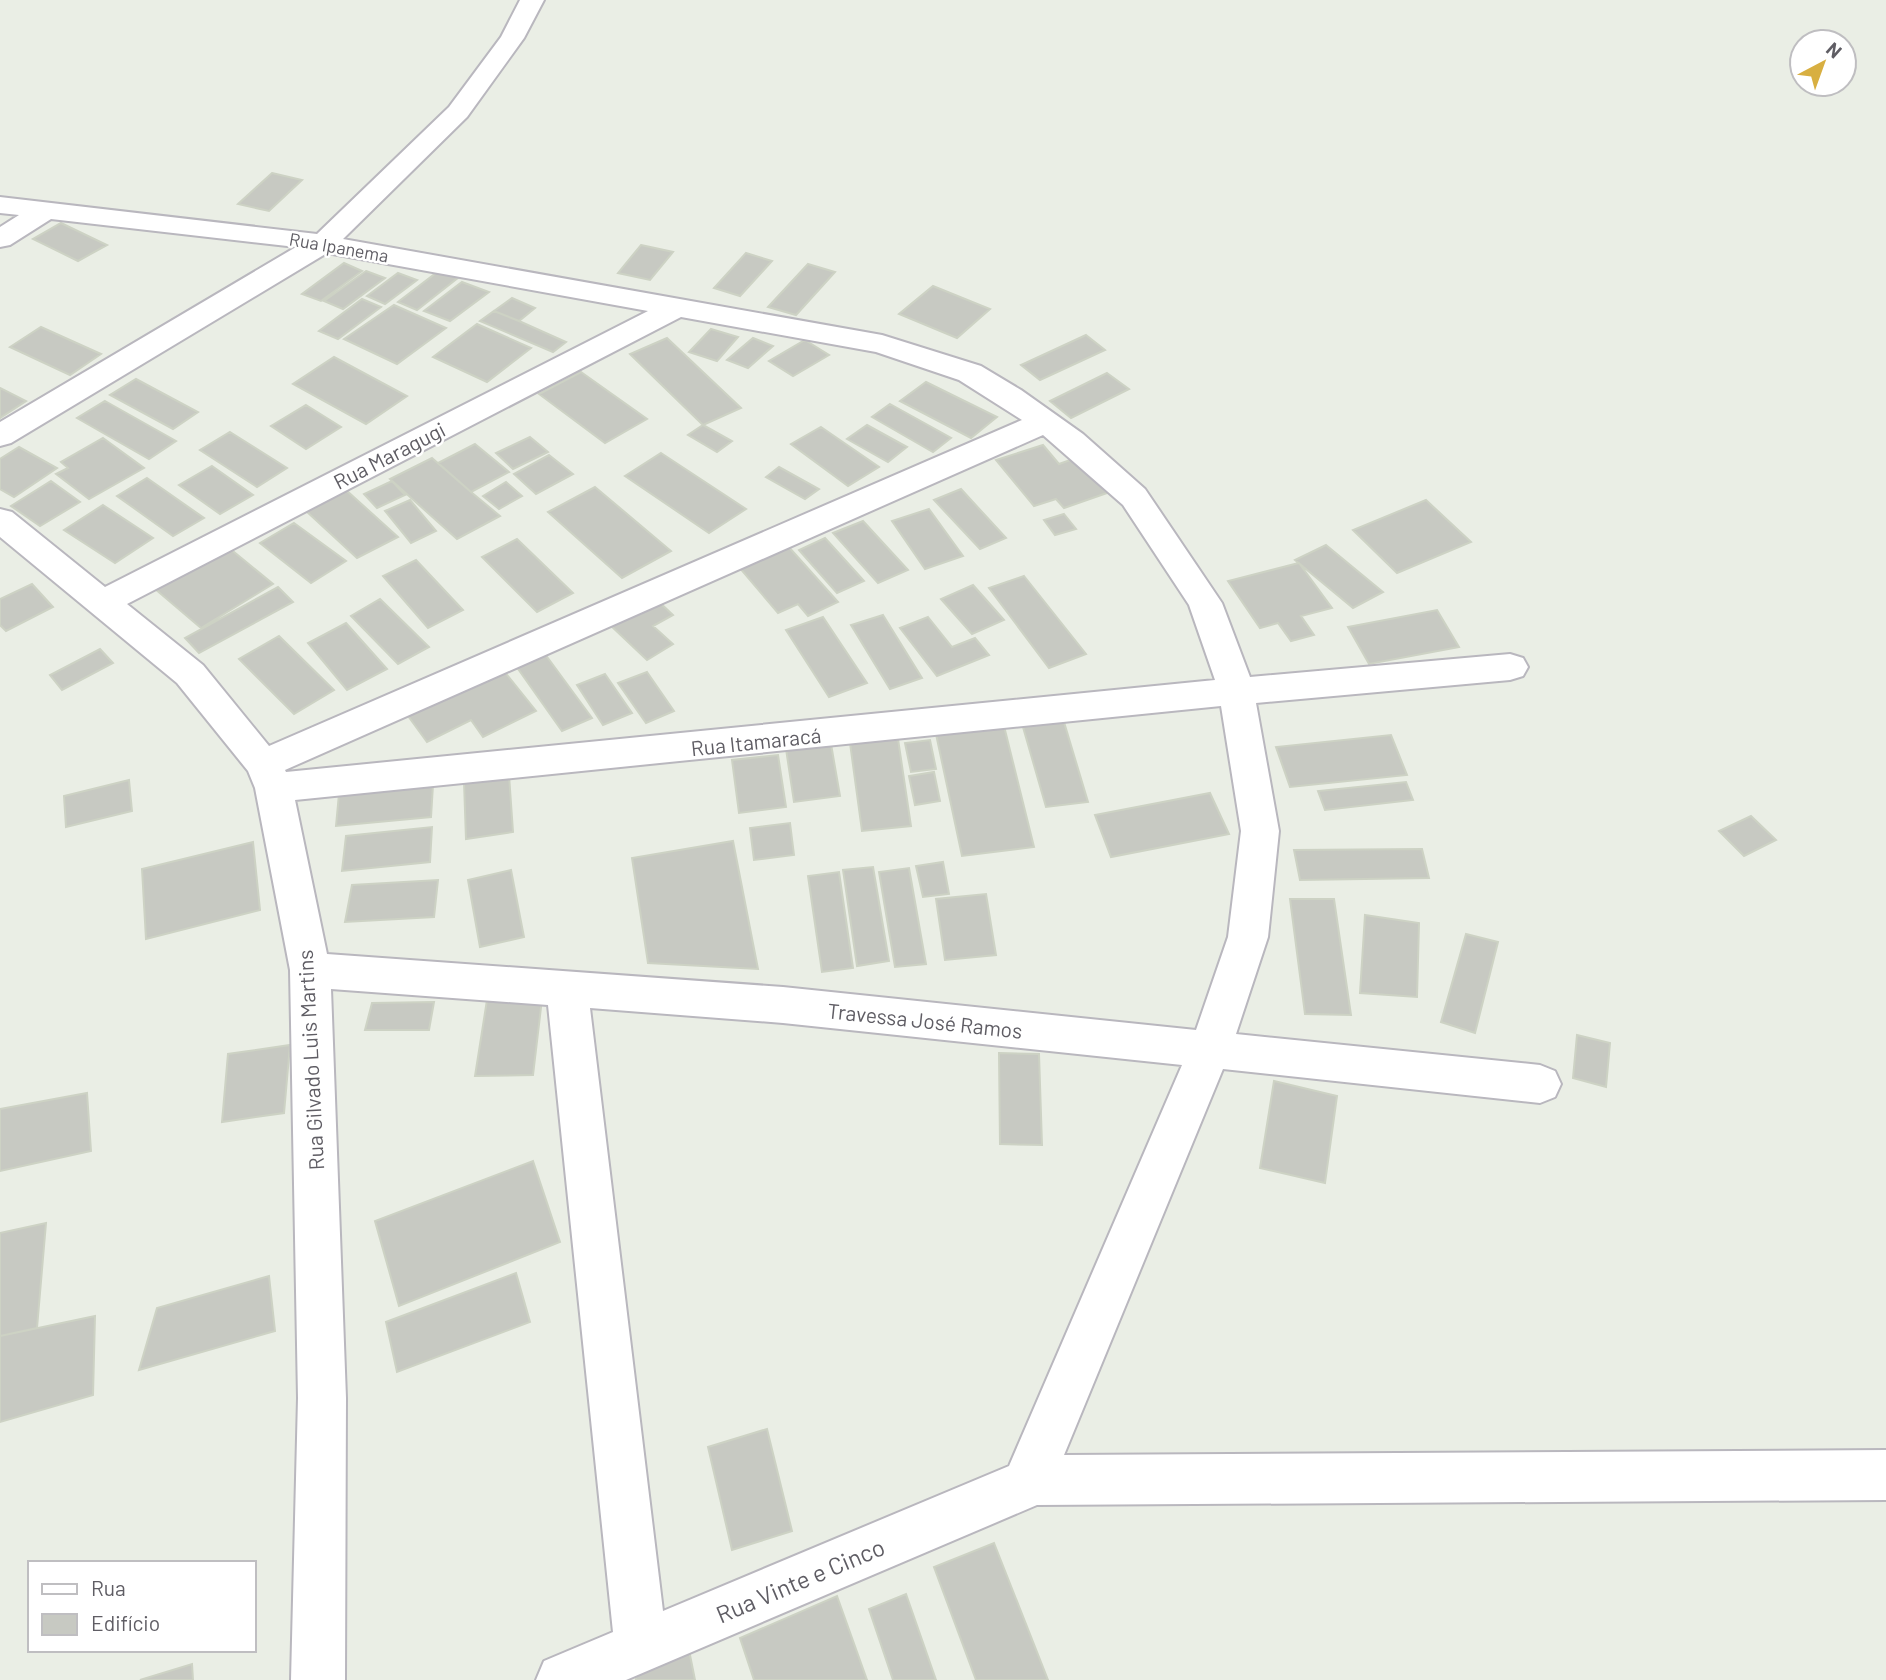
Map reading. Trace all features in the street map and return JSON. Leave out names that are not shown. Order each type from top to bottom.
[{"type":"street","points":[[0,436],[322,244],[458,112],[512,37],[532,0]]},
{"type":"street","name":"Rua Ipanema","points":[[0,205],[322,244],[881,344],[970,373],[1072,441],[1134,497],[1205,603],[1237,690],[1260,831],[1248,937],[1210,1049],[1032,1482]]},
{"type":"street","points":[[0,239],[48,209]]},
{"type":"street","name":"Rua Maragugi","points":[[103,602],[676,308]]},
{"type":"street","points":[[269,776],[1046,422]]},
{"type":"street","name":"Rua Gilvado Luis Martins","points":[[0,520],[190,674],[269,776],[310,970],[322,1398],[318,1680]]},
{"type":"street","name":"Rua Itamaracá","points":[[269,776],[666,751],[1237,690],[1510,667]]},
{"type":"street","name":"Travessa José Ramos","points":[[310,970],[783,1005],[1540,1084]]},
{"type":"street","points":[[567,991],[641,1647]]},
{"type":"street","points":[[1032,1482],[1886,1475]]},
{"type":"street","name":"Rua Vinte e Cinco","points":[[563,1680],[1032,1482]]},
{"type":"building","points":[[272,173],[302,180],[269,211],[238,204]]},
{"type":"building","points":[[61,223],[107,245],[78,261],[33,239]]},
{"type":"building","points":[[641,245],[673,252],[650,280],[618,273]]},
{"type":"building","points":[[746,253],[772,261],[740,296],[714,288]]},
{"type":"building","points":[[344,263],[362,271],[321,301],[302,294]]},
{"type":"building","points":[[808,264],[835,272],[796,315],[768,307]]},
{"type":"building","points":[[440,270],[459,277],[417,310],[398,302]]},
{"type":"building","points":[[366,271],[385,278],[343,309],[324,301]]},
{"type":"building","points":[[398,273],[417,280],[385,304],[367,296]]},
{"type":"building","points":[[462,282],[489,292],[450,321],[424,311]]},
{"type":"building","points":[[933,286],[990,309],[957,338],[899,314]]},
{"type":"building","points":[[512,298],[535,308],[519,321],[494,311]]},
{"type":"building","points":[[362,299],[381,307],[338,339],[319,331]]},
{"type":"building","points":[[394,305],[446,328],[397,364],[344,339]]},
{"type":"building","points":[[494,311],[566,342],[553,352],[480,321]]},
{"type":"building","points":[[477,324],[531,348],[487,382],[433,357]]},
{"type":"building","points":[[41,327],[101,354],[70,375],[10,347]]},
{"type":"building","points":[[711,329],[738,337],[717,361],[689,352]]},
{"type":"building","points":[[1086,335],[1105,350],[1040,380],[1021,365]]},
{"type":"building","points":[[667,338],[741,408],[703,425],[630,354]]},
{"type":"building","points":[[753,338],[773,346],[748,368],[727,360]]},
{"type":"building","points":[[805,340],[829,355],[793,376],[769,361]]},
{"type":"building","points":[[334,357],[407,396],[366,424],[293,384]]},
{"type":"building","points":[[581,372],[647,419],[605,443],[539,394]]},
{"type":"building","points":[[1107,373],[1129,389],[1071,418],[1050,401]]},
{"type":"building","points":[[136,379],[198,412],[173,429],[110,395]]},
{"type":"building","points":[[926,382],[997,417],[971,438],[900,401]]},
{"type":"building","points":[[0,388],[26,401],[0,418]]},
{"type":"building","points":[[105,401],[176,441],[149,459],[77,418]]},
{"type":"building","points":[[890,404],[951,438],[933,452],[872,417]]},
{"type":"building","points":[[306,405],[341,427],[306,449],[271,426]]},
{"type":"building","points":[[703,425],[732,441],[717,452],[688,435]]},
{"type":"building","points":[[867,425],[907,447],[888,462],[847,439]]},
{"type":"building","points":[[821,427],[879,467],[848,486],[791,444]]},
{"type":"building","points":[[230,432],[287,468],[257,487],[200,450]]},
{"type":"building","points":[[530,437],[548,452],[513,469],[496,453]]},
{"type":"building","points":[[103,438],[144,468],[89,499],[56,474],[68,468],[61,462]]},
{"type":"building","points":[[475,444],[509,472],[471,492],[438,463]]},
{"type":"building","points":[[1043,445],[1059,464],[1076,458],[1107,493],[1064,508],[1056,499],[1034,506],[996,460]]},
{"type":"building","points":[[19,447],[57,468],[14,497],[0,489],[0,459]]},
{"type":"building","points":[[661,453],[746,509],[709,533],[625,476]]},
{"type":"building","points":[[549,455],[573,474],[536,494],[514,474]]},
{"type":"building","points":[[432,458],[500,516],[457,539],[390,479]]},
{"type":"building","points":[[212,466],[253,495],[220,514],[179,485]]},
{"type":"building","points":[[779,467],[819,489],[805,499],[766,477]]},
{"type":"building","points":[[147,478],[204,518],[173,536],[117,496]]},
{"type":"building","points":[[51,481],[80,502],[40,526],[11,506]]},
{"type":"building","points":[[392,481],[405,495],[377,508],[364,494]]},
{"type":"building","points":[[506,482],[522,496],[499,509],[483,496]]},
{"type":"building","points":[[595,487],[671,551],[622,578],[548,512]]},
{"type":"building","points":[[961,489],[1006,538],[980,549],[934,500]]},
{"type":"building","points":[[346,490],[398,537],[357,558],[306,511]]},
{"type":"building","points":[[410,500],[436,531],[411,543],[385,511]]},
{"type":"building","points":[[1426,500],[1471,542],[1397,573],[1353,530]]},
{"type":"building","points":[[103,505],[153,538],[115,563],[64,530]]},
{"type":"building","points":[[929,509],[963,556],[925,569],[892,521]]},
{"type":"building","points":[[1064,514],[1076,529],[1055,535],[1044,520]]},
{"type":"building","points":[[863,521],[908,570],[878,583],[833,533]]},
{"type":"building","points":[[294,523],[346,561],[311,583],[260,543]]},
{"type":"building","points":[[825,538],[864,581],[837,593],[799,550]]},
{"type":"building","points":[[517,539],[573,593],[537,612],[482,557]]},
{"type":"building","points":[[787,545],[838,602],[808,616],[798,604],[778,613],[738,566]]},
{"type":"building","points":[[1326,545],[1383,592],[1353,608],[1295,560]]},
{"type":"building","points":[[228,547],[273,584],[201,628],[155,589]]},
{"type":"building","points":[[416,560],[463,610],[428,628],[383,576]]},
{"type":"building","points":[[1299,563],[1332,608],[1301,616],[1314,635],[1291,641],[1278,623],[1260,628],[1228,581]]},
{"type":"building","points":[[1024,576],[1086,654],[1049,668],[989,588]]},
{"type":"building","points":[[32,584],[53,607],[6,631],[0,625],[0,599]]},
{"type":"building","points":[[973,585],[1004,620],[972,634],[941,599]]},
{"type":"building","points":[[278,587],[293,602],[199,653],[185,638]]},
{"type":"building","points":[[380,599],[429,647],[398,664],[351,616]]},
{"type":"building","points":[[656,599],[673,615],[653,626],[673,644],[647,660],[610,625]]},
{"type":"building","points":[[1437,610],[1459,647],[1369,664],[1348,627]]},
{"type":"building","points":[[883,615],[922,678],[890,689],[851,625]]},
{"type":"building","points":[[823,617],[867,683],[829,697],[786,630]]},
{"type":"building","points":[[928,617],[952,647],[975,638],[989,655],[937,676],[900,628]]},
{"type":"building","points":[[346,623],[387,669],[347,690],[308,643]]},
{"type":"building","points":[[279,636],[334,690],[294,714],[239,659]]},
{"type":"building","points":[[100,649],[113,663],[62,690],[50,675]]},
{"type":"building","points":[[545,654],[592,718],[562,731],[516,666]]},
{"type":"building","points":[[504,671],[536,711],[483,737],[471,720],[427,742],[408,716]]},
{"type":"building","points":[[647,672],[674,711],[646,723],[618,683]]},
{"type":"building","points":[[605,674],[632,713],[603,725],[577,685]]},
{"type":"building","points":[[1064,722],[1088,802],[1046,807],[1023,727]]},
{"type":"building","points":[[1004,726],[1034,847],[962,856],[936,734]]},
{"type":"building","points":[[1391,735],[1407,775],[1290,787],[1276,747]]},
{"type":"building","points":[[898,739],[911,826],[862,831],[850,743]]},
{"type":"building","points":[[930,740],[936,769],[911,772],[905,743]]},
{"type":"building","points":[[831,744],[840,796],[794,802],[786,749]]},
{"type":"building","points":[[778,755],[786,807],[739,813],[732,760]]},
{"type":"building","points":[[934,772],[940,801],[915,805],[909,776]]},
{"type":"building","points":[[509,775],[513,832],[466,839],[464,782]]},
{"type":"building","points":[[129,780],[132,811],[66,827],[64,796]]},
{"type":"building","points":[[1406,782],[1413,800],[1325,810],[1318,791]]},
{"type":"building","points":[[433,785],[431,817],[336,826],[339,794]]},
{"type":"building","points":[[1210,793],[1229,834],[1111,857],[1095,815]]},
{"type":"building","points":[[1751,816],[1776,840],[1744,856],[1719,831]]},
{"type":"building","points":[[790,823],[794,855],[754,860],[750,828]]},
{"type":"building","points":[[432,827],[430,862],[342,871],[346,836]]},
{"type":"building","points":[[733,841],[758,969],[648,963],[632,858]]},
{"type":"building","points":[[253,842],[260,910],[146,939],[142,869]]},
{"type":"building","points":[[1422,849],[1429,878],[1300,880],[1294,850]]},
{"type":"building","points":[[943,862],[949,894],[923,897],[916,866]]},
{"type":"building","points":[[873,867],[889,961],[857,966],[843,870]]},
{"type":"building","points":[[909,868],[926,964],[895,967],[879,872]]},
{"type":"building","points":[[511,870],[524,937],[480,947],[468,880]]},
{"type":"building","points":[[839,872],[853,968],[822,972],[808,876]]},
{"type":"building","points":[[438,880],[434,917],[345,922],[352,885]]},
{"type":"building","points":[[986,894],[996,955],[945,960],[936,899]]},
{"type":"building","points":[[1290,899],[1334,899],[1351,1015],[1305,1014]]},
{"type":"building","points":[[1365,915],[1419,923],[1417,997],[1360,993]]},
{"type":"building","points":[[1466,934],[1498,942],[1475,1033],[1441,1022]]},
{"type":"building","points":[[542,999],[533,1075],[475,1076],[487,1000]]},
{"type":"building","points":[[434,1002],[429,1030],[365,1030],[372,1003]]},
{"type":"building","points":[[1577,1035],[1610,1043],[1606,1087],[1573,1078]]},
{"type":"building","points":[[290,1045],[284,1113],[222,1122],[228,1054]]},
{"type":"building","points":[[999,1053],[1039,1054],[1042,1145],[1000,1144]]},
{"type":"building","points":[[1274,1081],[1337,1096],[1325,1183],[1260,1168]]},
{"type":"building","points":[[87,1093],[91,1151],[0,1171],[0,1109]]},
{"type":"building","points":[[533,1161],[560,1242],[399,1306],[375,1221]]},
{"type":"building","points":[[46,1223],[37,1328],[0,1336],[0,1233]]},
{"type":"building","points":[[516,1273],[530,1322],[397,1372],[386,1322]]},
{"type":"building","points":[[269,1276],[275,1331],[139,1370],[157,1308]]},
{"type":"building","points":[[95,1316],[93,1395],[0,1422],[0,1336]]},
{"type":"building","points":[[767,1429],[792,1531],[732,1550],[708,1447]]},
{"type":"building","points":[[994,1543],[1048,1680],[976,1680],[934,1567]]},
{"type":"building","points":[[906,1594],[936,1680],[893,1680],[869,1609]]},
{"type":"building","points":[[837,1596],[867,1680],[754,1680],[740,1638]]},
{"type":"building","points":[[689,1650],[695,1680],[636,1680],[634,1668]]},
{"type":"building","points":[[192,1664],[193,1680],[140,1680]]}]
